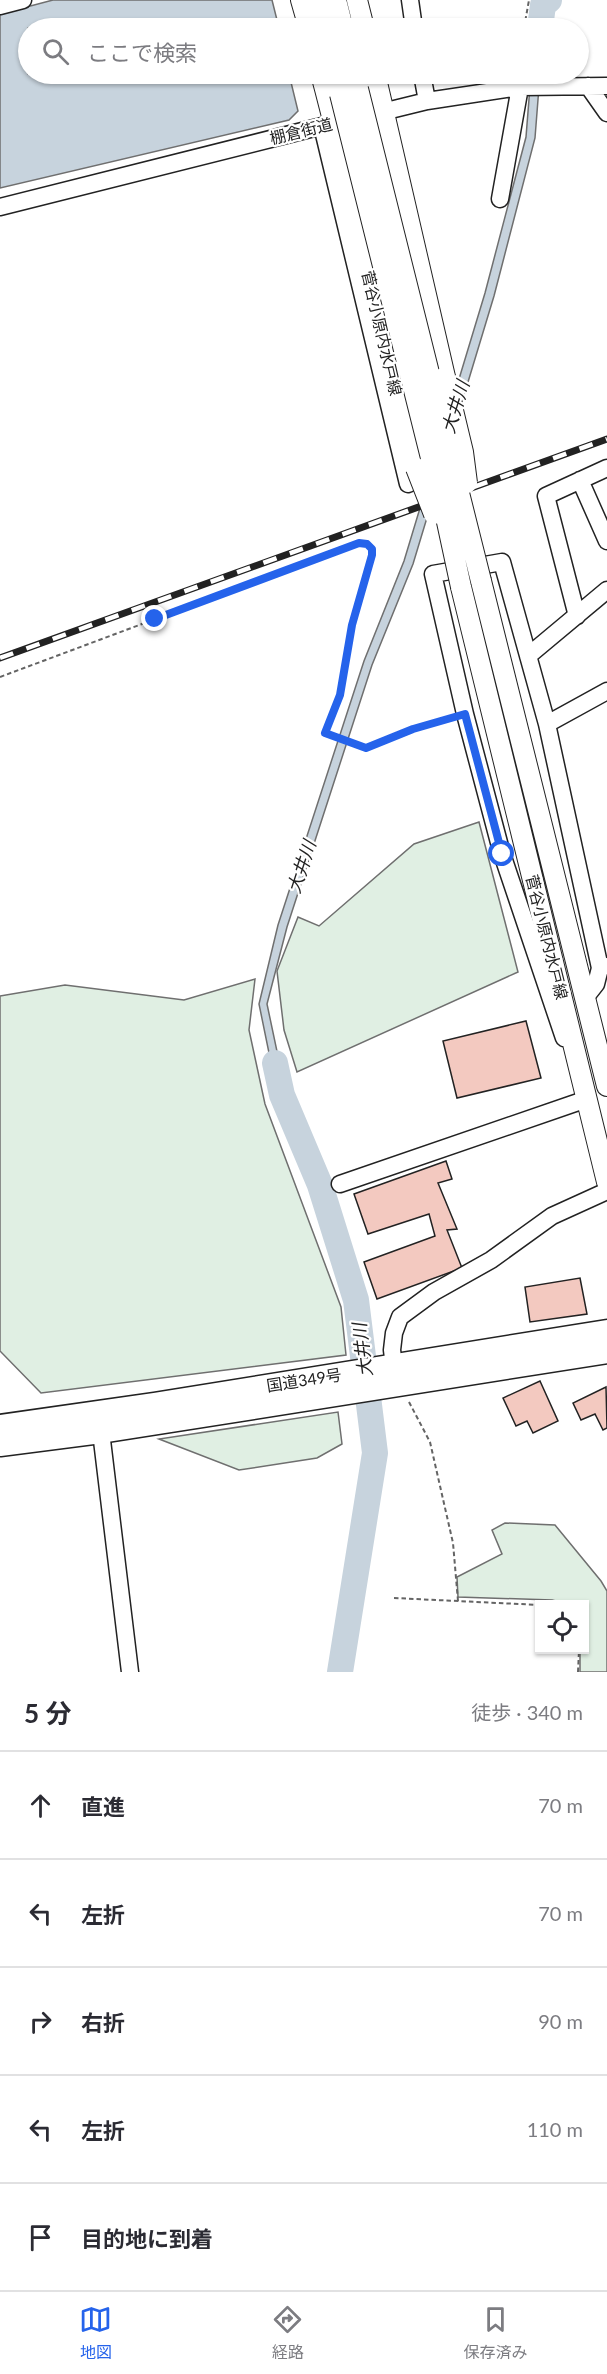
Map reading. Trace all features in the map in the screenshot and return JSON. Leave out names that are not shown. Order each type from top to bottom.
[{"type":"highway","name":"国道349号","points":[[391,1376],[607,1332]]},
{"type":"highway","name":"国道349号","points":[[0,1445],[101,1432],[391,1376],[607,1352]]},
{"type":"highway","name":"国道349号","points":[[0,1426],[155,1404],[346,1383]]},
{"type":"main road","points":[[301,0],[306,18]]},
{"type":"main road","points":[[317,0],[322,18]]},
{"type":"main road","points":[[336,0],[340,18]]},
{"type":"main road","points":[[357,0],[362,18]]},
{"type":"main road","name":"菅谷小原内水戸線","points":[[322,84],[328,125],[416,468],[461,586]]},
{"type":"main road","name":"菅谷小原内水戸線","points":[[377,84],[463,452],[481,580]]},
{"type":"main road","name":"菅谷小原内水戸線","points":[[351,86],[481,580],[607,1086]]},
{"type":"main road","name":"菅谷小原内水戸線","points":[[351,86],[461,586],[607,1182]]},
{"type":"street","points":[[0,6],[23,0]]},
{"type":"street","points":[[410,0],[413,18]]},
{"type":"street","points":[[424,84],[427,101]]},
{"type":"street","points":[[588,86],[607,113]]},
{"type":"street","name":"棚倉街道","points":[[0,207],[427,101],[522,87],[607,86]]},
{"type":"street","points":[[500,200],[522,87]]},
{"type":"street","points":[[328,125],[408,484]]},
{"type":"street","points":[[577,616],[546,496],[607,468]]},
{"type":"street","points":[[580,480],[607,541]]},
{"type":"street","points":[[580,1069],[563,1037],[502,854],[465,714],[434,574],[502,562],[547,724],[603,967],[596,984],[585,998]]},
{"type":"street","points":[[528,656],[607,590]]},
{"type":"street","points":[[547,724],[607,691]]},
{"type":"street","points":[[340,1184],[587,1099]]},
{"type":"street","points":[[391,1376],[394,1333],[400,1317],[434,1292],[491,1260],[552,1216],[607,1191]]},
{"type":"street","points":[[101,1432],[130,1672]]},
{"type":"path","points":[[526,18],[529,0]]},
{"type":"path","points":[[0,677],[359,543],[367,544],[372,549],[372,555],[352,625],[340,695],[325,733],[366,748],[413,729],[465,714]]},
{"type":"path","points":[[391,1376],[430,1442],[453,1543],[458,1601]]},
{"type":"path","points":[[394,1598],[535,1605]]},
{"type":"path","points":[[578,1672],[579,1654]]},
{"type":"green space","points":[[479,822],[518,972],[297,1072],[284,1030],[277,971],[298,917],[319,926],[414,844]]},
{"type":"green space","points":[[255,979],[249,1030],[265,1104],[341,1307],[346,1355],[41,1393],[0,1351],[0,996],[65,985],[184,1000]]},
{"type":"green space","points":[[338,1412],[342,1444],[317,1458],[239,1470],[159,1439]]},
{"type":"green space","points":[[505,1523],[555,1525],[601,1581],[607,1591],[607,1672],[580,1672],[580,1654],[589,1654],[589,1600],[458,1597],[457,1577],[502,1554],[492,1530]]},
{"type":"water","points":[[53,0],[272,0],[276,18],[18,18],[18,84],[291,84],[298,111],[289,120],[0,188],[0,14]]},
{"type":"water","points":[[539,1],[546,8],[546,18],[537,18]]},
{"type":"water","points":[[530,84],[539,84],[535,138],[494,296],[413,564],[372,665],[287,927],[267,1004],[286,1094],[278,1097],[259,1004],[278,925],[364,661],[404,561],[485,293],[526,137]]},
{"type":"building","points":[[526,1021],[541,1078],[457,1098],[443,1041]]},
{"type":"building","points":[[446,1161],[452,1179],[438,1183],[457,1229],[447,1230],[462,1268],[377,1299],[364,1262],[435,1236],[429,1214],[368,1234],[354,1194]]},
{"type":"building","points":[[580,1278],[587,1314],[530,1322],[525,1287]]},
{"type":"building","points":[[540,1381],[558,1421],[533,1433],[527,1421],[516,1426],[503,1398]]},
{"type":"building","points":[[606,1387],[607,1428],[603,1430],[595,1414],[581,1420],[573,1403]]},
{"type":"waterway","name":"大井川","points":[[541,18],[543,5],[549,0]]},
{"type":"waterway","name":"大井川","points":[[275,1063],[282,1095],[320,1185],[356,1300],[375,1453],[340,1672]]},
{"type":"railway","points":[[0,658],[607,439]]},
{"type":"route","points":[[155,619],[359,543],[367,544],[372,549],[372,555],[352,625],[340,695],[325,733],[366,748],[413,729],[465,714],[502,854]]}]
